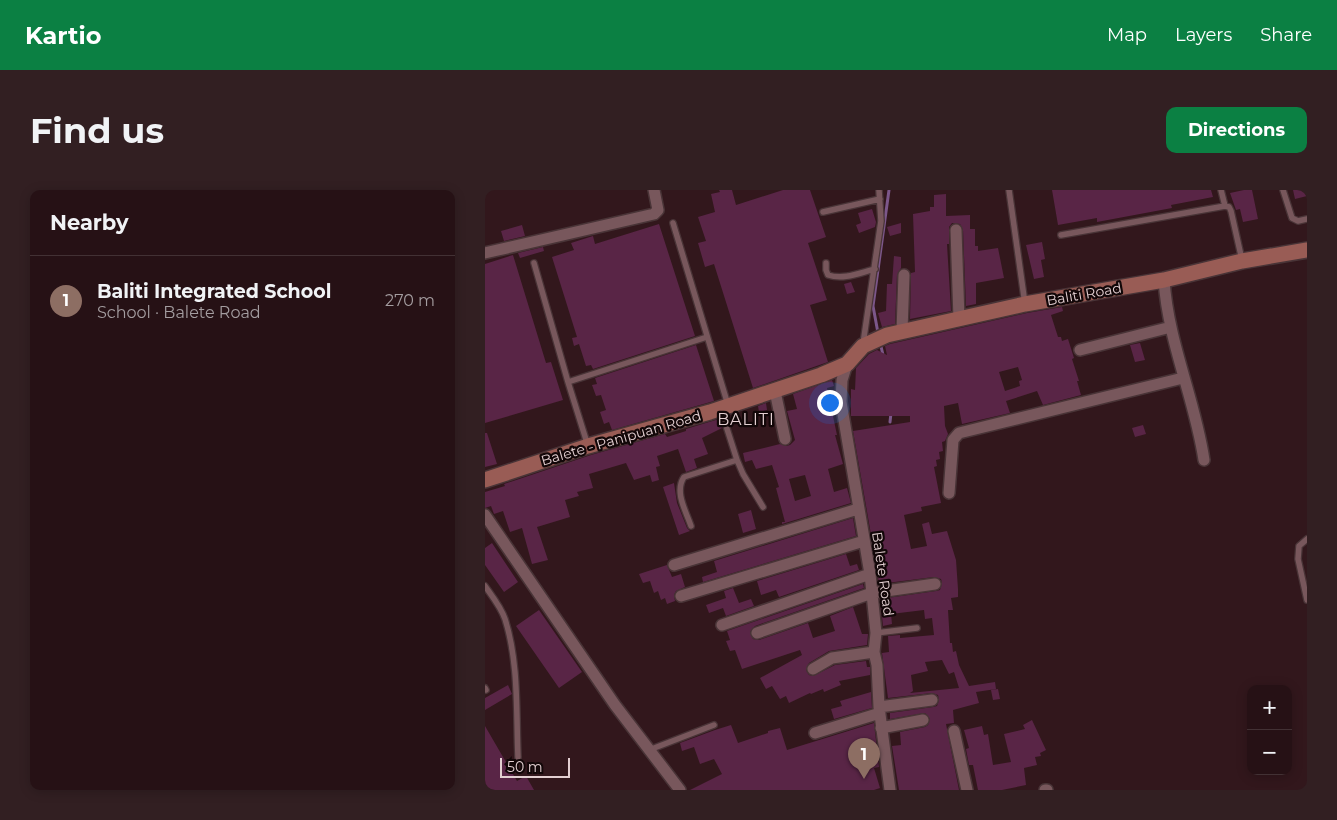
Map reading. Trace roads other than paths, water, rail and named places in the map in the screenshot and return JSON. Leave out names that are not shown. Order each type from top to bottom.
[{"type":"main road","name":"Baliti Road","points":[[867,344],[895,333],[1025,304],[1164,280],[1242,262],[1307,250]]},
{"type":"main road","name":"Balete - Panipuan Road","points":[[485,480],[588,446],[725,407],[821,375],[847,364],[867,344]]},
{"type":"street","points":[[485,253],[654,214],[658,210],[654,190]]},
{"type":"street","points":[[956,230],[959,319]]},
{"type":"street","points":[[895,333],[903,275]]},
{"type":"street","points":[[1164,280],[1171,327],[1183,378],[1201,437],[1204,460]]},
{"type":"street","points":[[1080,350],[1171,327]]},
{"type":"street","name":"Balete Road","points":[[847,364],[842,380],[841,402],[858,509],[871,574],[876,633],[874,652],[877,665],[879,710],[890,790]]},
{"type":"street","points":[[949,493],[953,440],[959,433],[1183,378]]},
{"type":"street","points":[[775,391],[785,439]]},
{"type":"street","points":[[674,565],[858,509]]},
{"type":"street","points":[[485,515],[615,705],[680,790]]},
{"type":"street","points":[[681,596],[864,541]]},
{"type":"street","points":[[722,625],[871,574]]},
{"type":"street","points":[[757,633],[872,593],[935,584]]},
{"type":"street","points":[[813,669],[832,658],[874,652]]},
{"type":"street","points":[[815,733],[879,710],[932,700]]},
{"type":"street","points":[[881,728],[923,720]]},
{"type":"street","points":[[953,731],[967,790]]},
{"type":"lane","points":[[867,344],[881,221],[879,190]]},
{"type":"lane","points":[[1009,190],[1025,304]]},
{"type":"lane","points":[[1221,190],[1225,206]]},
{"type":"lane","points":[[1283,190],[1292,218],[1298,221],[1307,219]]},
{"type":"lane","points":[[823,212],[880,199]]},
{"type":"lane","points":[[1061,235],[1225,206],[1229,207],[1231,211],[1242,262]]},
{"type":"lane","points":[[673,223],[707,338],[737,460],[743,474],[763,507]]},
{"type":"lane","points":[[534,262],[588,446]]},
{"type":"lane","points":[[826,263],[828,275],[834,277],[843,278],[875,269]]},
{"type":"lane","points":[[568,382],[707,338]]},
{"type":"lane","points":[[691,526],[680,494],[684,477],[737,460]]},
{"type":"lane","points":[[1307,539],[1299,546],[1297,559],[1307,600]]},
{"type":"lane","points":[[485,586],[504,618],[509,638],[515,676],[519,757]]},
{"type":"lane","points":[[876,633],[917,628]]},
{"type":"lane","points":[[649,750],[714,725]]},
{"type":"waterway","points":[[878,333],[873,306],[889,190]]},
{"type":"waterway","points":[[880,342],[883,355]]},
{"type":"waterway","points":[[890,422],[891,413]]},
{"type":"place","name":"Baliti Integrated School","points":[[864,779]]},
{"type":"district","name":"BALITI","points":[[746,419]]}]
